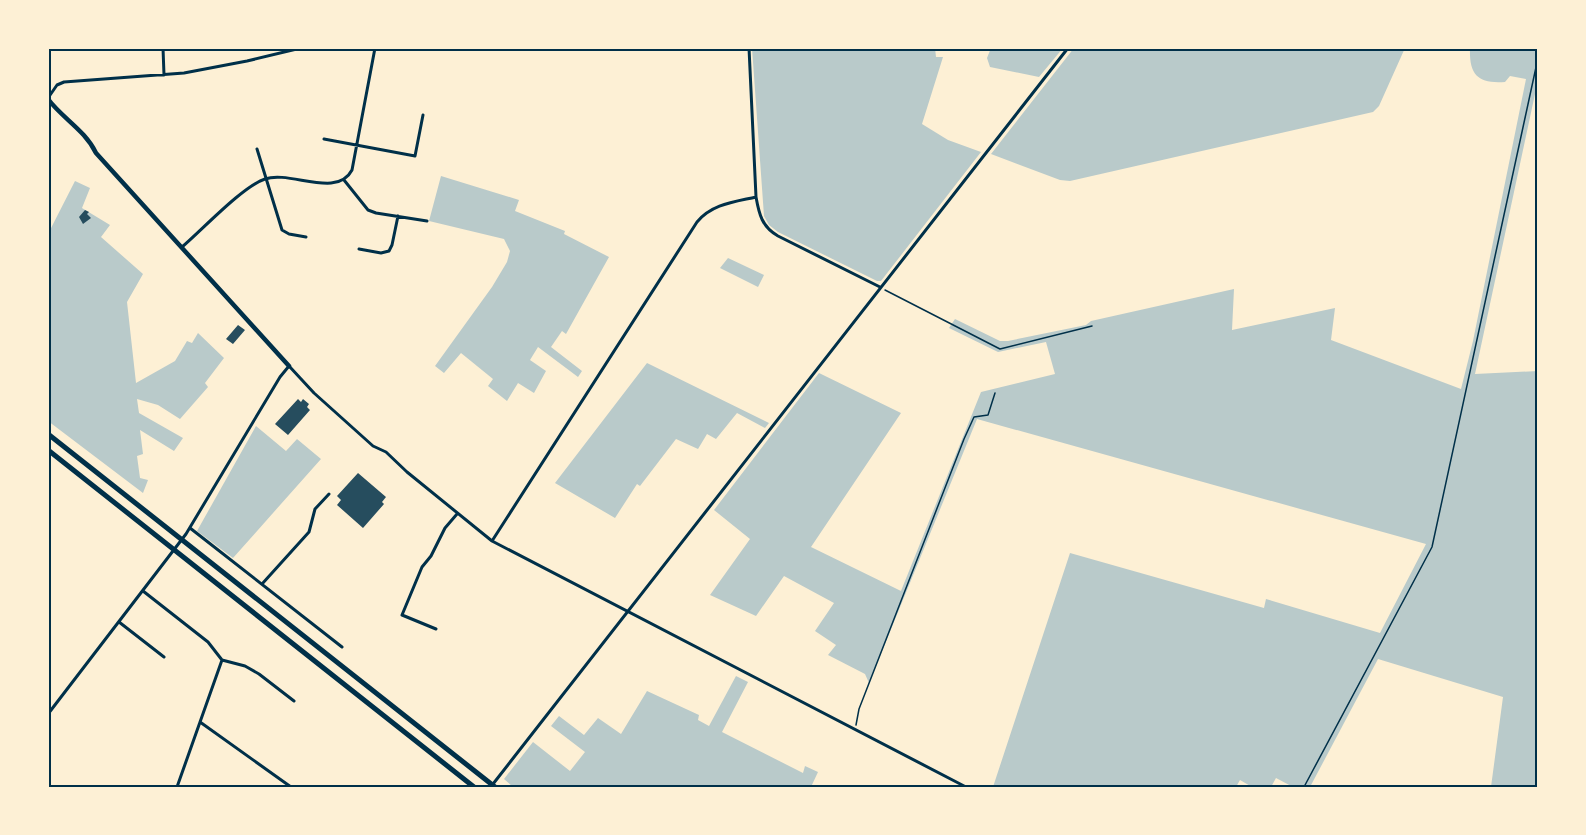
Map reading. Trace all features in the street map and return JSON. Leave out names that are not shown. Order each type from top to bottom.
[{"type":"highway","points":[[48,434],[494,786]]},
{"type":"highway","points":[[48,450],[474,787]]},
{"type":"street","points":[[163,48],[164,75]]},
{"type":"street","points":[[301,48],[247,61],[164,75],[64,82],[57,86],[48,98],[314,393],[373,446],[386,452],[406,472],[492,541],[966,787]]},
{"type":"street","points":[[181,248],[245,190],[265,178],[277,177],[331,184],[344,180],[352,170],[375,48]]},
{"type":"street","points":[[749,48],[756,197],[761,219],[773,233],[881,287]]},
{"type":"street","points":[[494,786],[1068,48]]},
{"type":"street","points":[[324,139],[415,156],[423,115]]},
{"type":"street","points":[[257,149],[282,230],[289,234],[306,237]]},
{"type":"street","points":[[344,180],[368,210],[427,221]]},
{"type":"street","points":[[492,541],[697,222],[715,207],[756,197]]},
{"type":"street","points":[[359,249],[381,253],[389,251],[398,216]]},
{"type":"street","points":[[48,714],[183,540],[280,377],[289,366]]},
{"type":"street","points":[[262,584],[309,531],[315,509],[329,494]]},
{"type":"street","points":[[436,629],[402,615],[422,567],[431,556],[445,528],[457,514]]},
{"type":"street","points":[[190,528],[342,647]]},
{"type":"street","points":[[143,591],[208,642],[222,660],[245,666],[294,701]]},
{"type":"street","points":[[119,622],[164,657]]},
{"type":"street","points":[[177,787],[222,660]]},
{"type":"street","points":[[200,722],[291,787]]},
{"type":"path","points":[[1304,787],[1432,547],[1538,58]]},
{"type":"path","points":[[881,287],[1000,349],[1092,326]]},
{"type":"path","points":[[855,728],[859,709],[974,418],[988,415],[995,393]]},
{"type":"shaded area","points":[[752,48],[935,48],[936,57],[943,57],[922,124],[948,140],[981,152],[881,281],[778,232],[769,225],[764,216]]},
{"type":"shaded area","points":[[991,48],[1063,48],[1039,77],[990,67],[987,58]]},
{"type":"shaded area","points":[[1074,48],[1405,48],[1379,106],[1373,112],[1070,181],[1060,180],[991,154]]},
{"type":"shaded area","points":[[1470,48],[1523,50],[1524,48],[1538,48],[1538,80],[1475,374],[1538,371],[1538,787],[1491,787],[1503,697],[1378,659],[1310,787],[1293,787],[1276,778],[1271,787],[1252,787],[1240,780],[1236,787],[1180,785],[1179,787],[993,787],[1070,553],[1264,608],[1266,599],[1380,633],[1426,544],[977,419],[869,683],[865,674],[828,655],[836,645],[815,631],[834,603],[784,576],[756,616],[710,595],[750,539],[714,510],[819,373],[901,413],[811,547],[901,591],[981,392],[1055,374],[1046,342],[998,352],[949,328],[955,319],[1000,341],[1008,341],[1086,325],[1091,321],[1234,289],[1232,330],[1335,308],[1331,340],[1461,389],[1473,341],[1526,79],[1510,76],[1505,82],[1496,82],[1482,79],[1477,76],[1471,65]]},
{"type":"shaded area","points":[[441,176],[519,200],[515,211],[565,231],[564,234],[609,257],[566,334],[562,331],[551,347],[582,371],[578,377],[538,347],[530,360],[546,371],[534,393],[518,383],[507,401],[488,386],[493,379],[461,353],[444,373],[435,366],[492,287],[507,262],[510,251],[504,239],[429,221]]},
{"type":"shaded area","points":[[75,181],[90,188],[82,208],[110,225],[101,237],[143,274],[127,302],[136,383],[175,361],[187,341],[192,343],[198,333],[224,358],[205,383],[208,387],[180,419],[158,405],[137,399],[139,413],[183,438],[174,451],[140,430],[143,454],[137,456],[140,478],[148,480],[143,493],[48,421],[48,234]]},
{"type":"shaded area","points":[[728,258],[764,275],[758,287],[720,268]]},
{"type":"shaded area","points":[[647,363],[769,423],[765,428],[737,413],[716,439],[707,434],[698,449],[676,439],[640,486],[637,484],[615,518],[555,483]]},
{"type":"shaded area","points":[[256,426],[286,451],[297,439],[321,459],[233,558],[197,531]]},
{"type":"shaded area","points":[[736,676],[748,682],[722,732],[803,773],[805,766],[818,772],[811,787],[513,787],[504,779],[533,742],[570,771],[585,752],[551,726],[559,716],[584,735],[598,718],[621,734],[647,691],[699,715],[698,720],[709,726]]},
{"type":"building","points":[[85,210],[89,212],[87,214],[91,218],[83,224],[79,217]]},
{"type":"building","points":[[238,325],[245,330],[233,344],[226,339]]},
{"type":"building","points":[[298,399],[301,402],[303,399],[309,404],[307,407],[310,410],[288,435],[275,424]]},
{"type":"building","points":[[358,473],[386,497],[382,502],[384,504],[363,528],[337,505],[341,500],[337,496]]}]
